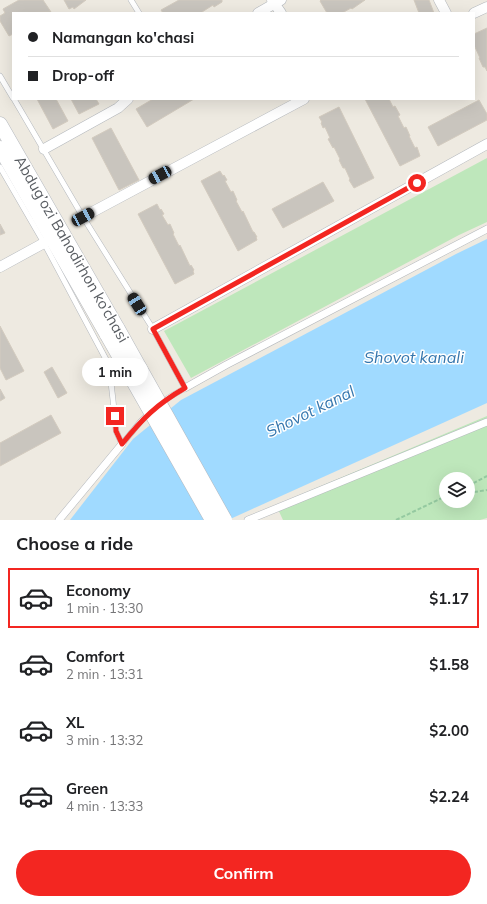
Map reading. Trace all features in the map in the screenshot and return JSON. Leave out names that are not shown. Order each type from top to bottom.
[{"type":"main road","name":"Abdug’ozi Bahodirhon ko’chasi","points":[[0,124],[212,520]]},
{"type":"main road","name":"Abdug’ozi Bahodirhon ko’chasi","points":[[0,148],[225,520]]},
{"type":"street","points":[[439,0],[445,12]]},
{"type":"street","points":[[260,12],[276,1],[281,12]]},
{"type":"street","points":[[475,13],[487,7]]},
{"type":"street","points":[[44,148],[118,108],[127,100]]},
{"type":"street","points":[[83,217],[302,100]]},
{"type":"street","points":[[153,329],[487,144]]},
{"type":"street","points":[[185,388],[239,358],[487,228]]},
{"type":"street","points":[[0,267],[44,243]]},
{"type":"street","points":[[248,520],[487,422]]},
{"type":"street","points":[[59,520],[122,444]]},
{"type":"lane","points":[[131,0],[138,12]]},
{"type":"lane","points":[[0,76],[12,96]]},
{"type":"lane","points":[[0,167],[44,243],[108,365],[114,400],[116,431],[122,444],[141,421],[168,398],[185,388],[153,329],[83,217],[44,148],[14,100]]},
{"type":"path","points":[[475,482],[487,476]]},
{"type":"path","points":[[475,492],[487,490]]},
{"type":"path","points":[[396,520],[439,499]]},
{"type":"green space","points":[[487,158],[487,222],[459,235],[191,378],[164,331]]},
{"type":"green space","points":[[487,416],[487,518],[480,520],[283,520],[276,505]]},
{"type":"water","name":"Shovot kanali","points":[[487,239],[487,403],[228,520],[70,520],[133,439],[181,400]]},
{"type":"building","points":[[19,0],[43,0],[51,12],[12,12],[12,34],[9,36],[0,21],[0,16],[5,13],[3,9]]},
{"type":"building","points":[[64,0],[86,0],[74,9],[73,7],[69,9]]},
{"type":"building","points":[[179,0],[222,0],[222,2],[214,7],[213,5],[202,12],[162,12],[161,10]]},
{"type":"building","points":[[365,0],[352,9],[351,8],[344,12],[326,12],[320,1]]},
{"type":"building","points":[[414,0],[429,0],[434,12],[419,12]]},
{"type":"building","points":[[487,28],[487,71],[485,67],[483,67],[475,47],[475,34]]},
{"type":"building","points":[[38,100],[57,100],[68,121],[53,129]]},
{"type":"building","points":[[72,100],[97,100],[99,104],[79,114]]},
{"type":"building","points":[[151,100],[192,100],[147,127],[136,109]]},
{"type":"building","points":[[366,100],[390,100],[400,115],[398,116],[404,128],[406,127],[415,148],[417,147],[420,156],[400,166]]},
{"type":"building","points":[[479,100],[487,114],[487,120],[438,146],[428,127]]},
{"type":"building","points":[[339,107],[374,178],[354,188],[349,180],[350,179],[345,168],[343,168],[339,160],[340,159],[334,147],[333,148],[328,139],[330,138],[325,127],[323,128],[319,117]]},
{"type":"building","points":[[111,128],[139,180],[119,190],[92,138]]},
{"type":"building","points":[[220,171],[227,180],[225,181],[231,192],[233,191],[237,200],[236,201],[257,237],[257,240],[238,251],[201,181]]},
{"type":"building","points":[[323,182],[334,201],[283,228],[272,209]]},
{"type":"building","points":[[157,204],[164,214],[162,215],[168,225],[170,224],[179,246],[180,245],[190,266],[191,265],[194,270],[194,274],[175,284],[138,214]]},
{"type":"building","points":[[0,224],[5,233],[0,235]]},
{"type":"building","points":[[0,326],[24,371],[6,380],[0,368]]},
{"type":"building","points":[[52,367],[67,393],[58,398],[44,372]]},
{"type":"building","points":[[0,389],[5,398],[0,401]]},
{"type":"building","points":[[51,415],[61,433],[0,466],[0,443]]},
{"type":"route","points":[[115,416],[116,431],[122,444],[141,421],[168,398],[185,388],[153,329],[417,183]]},
{"type":"water label","name":"Shovot kanal","points":[[310,411]]}]
